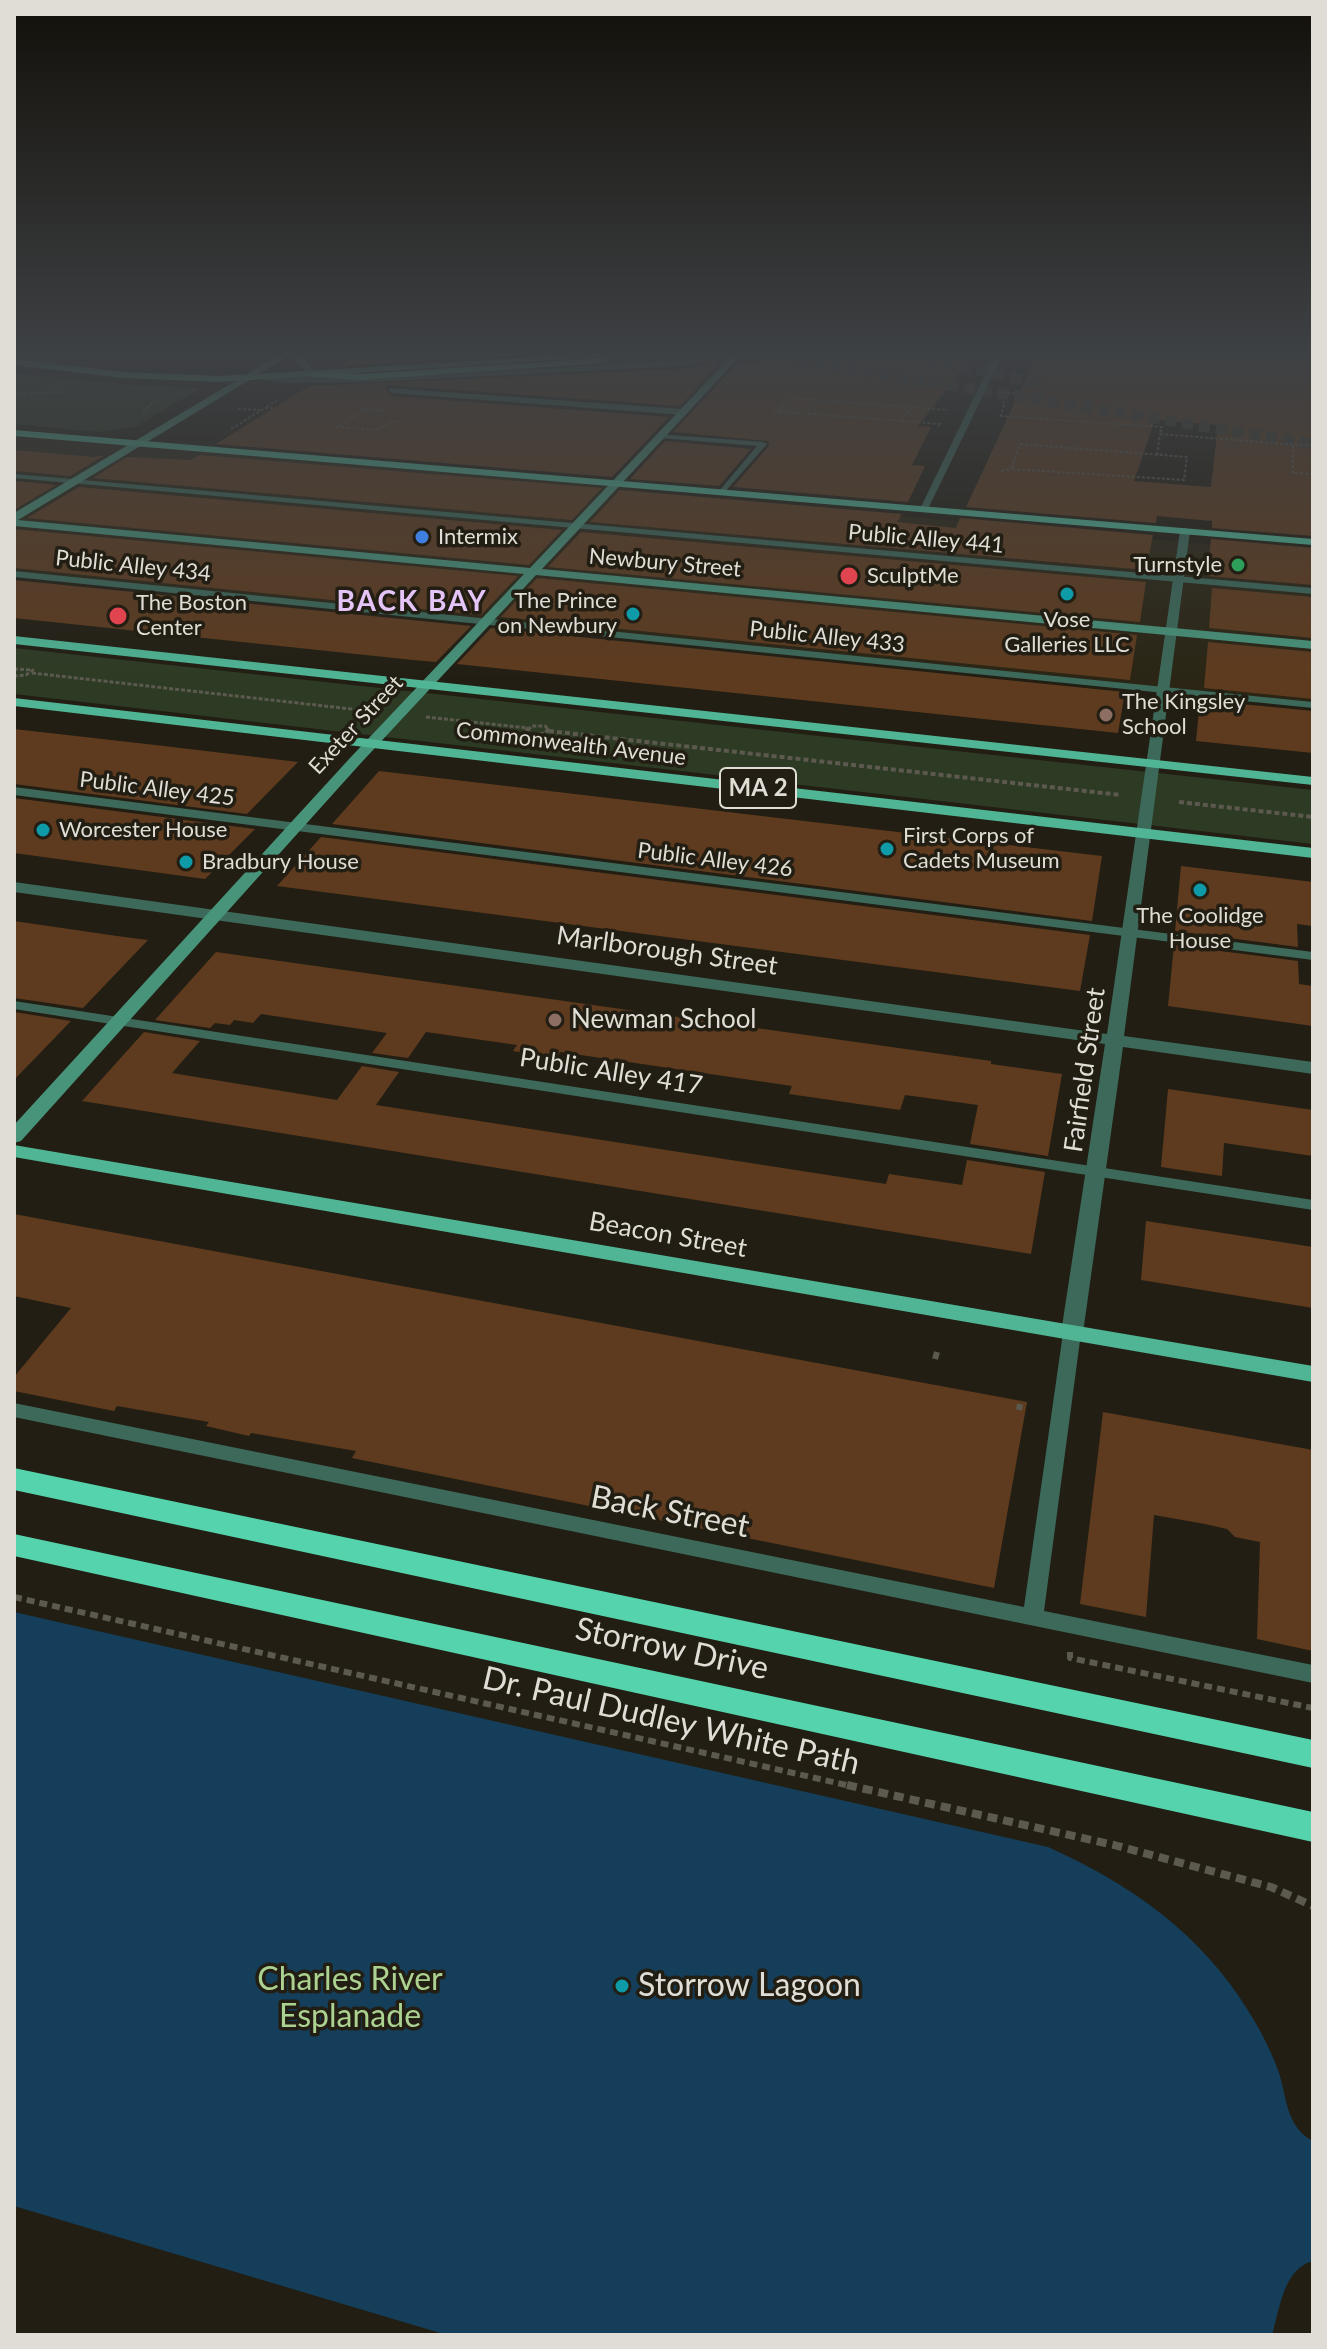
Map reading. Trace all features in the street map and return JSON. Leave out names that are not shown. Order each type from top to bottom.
[{"type":"highway","name":"Storrow Drive","points":[[14,1479],[1313,1754]]},
{"type":"highway","name":"Storrow Drive","points":[[14,1545],[1313,1827]]},
{"type":"main road","points":[[14,520],[110,462]]},
{"type":"main road","points":[[361,462],[1313,542]]},
{"type":"main road","name":"Exeter Street","points":[[14,1137],[214,915],[635,462]]},
{"type":"main road","name":"Newbury Street","points":[[14,520],[1313,645]]},
{"type":"main road","name":"Commonwealth Avenue","points":[[14,640],[1313,781]]},
{"type":"main road","name":"Commonwealth Avenue","points":[[14,702],[1313,853]]},
{"type":"main road","name":"Beacon Street","points":[[14,1151],[1313,1374]]},
{"type":"street","points":[[923,509],[946,462]]},
{"type":"street","name":"Fairfield Street","points":[[1072,1333],[1155,764],[1185,531]]},
{"type":"street","name":"Marlborough Street","points":[[14,887],[1313,1068]]},
{"type":"lane","points":[[723,492],[748,462]]},
{"type":"lane","name":"Public Alley 441","points":[[14,476],[1313,591]]},
{"type":"lane","name":"Public Alley 434","points":[[14,574],[486,622]]},
{"type":"lane","name":"Public Alley 433","points":[[486,622],[1313,705]]},
{"type":"lane","name":"Public Alley 425","points":[[14,791],[295,827]]},
{"type":"lane","name":"Public Alley 426","points":[[295,827],[1313,956]]},
{"type":"lane","name":"Public Alley 417","points":[[14,1005],[1313,1205]]},
{"type":"lane","name":"Fairfield Street","points":[[1033,1617],[1072,1333]]},
{"type":"lane","name":"Back Street","points":[[14,1410],[1313,1674]]},
{"type":"path","points":[[1011,469],[1014,462]]},
{"type":"path","points":[[1001,471],[1011,469],[1176,483],[1184,480],[1186,462]]},
{"type":"path","points":[[1293,462],[1293,473],[1313,474]]},
{"type":"path","points":[[14,669],[29,668],[33,670],[32,673]]},
{"type":"path","points":[[14,676],[32,673],[373,711]]},
{"type":"path","points":[[425,717],[528,728],[542,725],[549,731]]},
{"type":"path","points":[[528,728],[529,733],[539,735],[549,731],[1121,795]]},
{"type":"path","points":[[1179,802],[1313,817]]},
{"type":"path","name":"Dr. Paul Dudley White Path","points":[[14,1597],[1114,1845],[1271,1887],[1313,1906]]},
{"type":"path","points":[[1070,1658],[1313,1708]]},
{"type":"shaded area","points":[[14,462],[353,462],[615,483],[642,492],[1313,554],[1313,705],[14,574]]},
{"type":"green space","points":[[14,648],[1313,790],[1313,844],[14,694]]},
{"type":"water","name":"Storrow Lagoon","points":[[14,1612],[1048,1847],[1078,1861],[1135,1894],[1186,1935],[1230,1984],[1266,2041],[1292,2120],[1313,2141],[1313,2261],[1303,2265],[1289,2281],[1272,2335],[447,2335],[14,2206]]},
{"type":"building","points":[[14,462],[94,462],[70,476],[14,471]]},
{"type":"building","points":[[120,462],[281,462],[602,488],[572,520],[93,478]]},
{"type":"building","points":[[427,462],[627,462],[612,477]]},
{"type":"building","points":[[646,462],[740,462],[719,486],[630,479]]},
{"type":"building","points":[[755,462],[914,462],[912,465],[925,466],[908,502],[733,487]]},
{"type":"building","points":[[987,462],[1141,462],[1134,481],[1211,487],[1214,462],[1313,462],[1313,536],[1212,528],[1212,521],[1157,516],[1156,523],[966,507]]},
{"type":"building","points":[[14,481],[56,485],[14,510]]},
{"type":"building","points":[[79,487],[562,530],[529,565],[27,518]]},
{"type":"building","points":[[620,490],[902,514],[897,522],[956,528],[960,518],[1153,535],[1146,570],[590,522]]},
{"type":"building","points":[[14,529],[518,576],[481,615],[14,568]]},
{"type":"building","points":[[581,532],[1146,582],[1140,622],[548,567]]},
{"type":"building","points":[[1211,539],[1313,548],[1313,585],[1207,576]]},
{"type":"building","points":[[537,578],[1137,635],[1130,680],[501,617]]},
{"type":"building","points":[[14,580],[471,626],[436,662],[413,660],[14,618]]},
{"type":"building","points":[[1212,588],[1313,597],[1313,638],[1209,628]]},
{"type":"building","points":[[491,628],[1125,692],[1118,733],[457,664]]},
{"type":"building","points":[[1208,642],[1313,652],[1313,699],[1204,688]]},
{"type":"building","points":[[1200,700],[1313,711],[1313,753],[1196,741]]},
{"type":"building","points":[[14,729],[298,762],[247,814],[14,784]]},
{"type":"building","points":[[379,771],[1102,856],[1092,921],[332,824]]},
{"type":"building","points":[[14,798],[255,829],[205,879],[14,853]]},
{"type":"building","points":[[321,837],[1090,935],[1080,991],[277,886]]},
{"type":"building","points":[[1181,866],[1313,882],[1313,926],[1297,924],[1298,947],[1175,931]]},
{"type":"building","points":[[14,921],[148,940],[83,1008],[14,998]]},
{"type":"building","points":[[1174,945],[1298,961],[1299,984],[1313,986],[1313,1026],[1168,1006]]},
{"type":"building","points":[[216,952],[991,1061],[991,1064],[1062,1074],[1048,1156],[970,1144],[978,1105],[905,1095],[900,1110],[789,1094],[792,1086],[560,1052],[557,1058],[513,1051],[517,1045],[426,1032],[408,1058],[372,1053],[387,1033],[261,1014],[253,1023],[234,1020],[230,1025],[215,1023],[210,1028],[155,1020]]},
{"type":"building","points":[[14,1012],[71,1021],[14,1080]]},
{"type":"building","points":[[144,1032],[200,1041],[172,1073],[337,1100],[362,1066],[399,1072],[376,1105],[886,1184],[889,1174],[962,1185],[967,1160],[1045,1172],[1031,1254],[82,1101]]},
{"type":"building","points":[[1168,1089],[1313,1110],[1313,1156],[1224,1143],[1222,1176],[1161,1167]]},
{"type":"building","points":[[14,1214],[1027,1402],[994,1588],[352,1458],[356,1451],[251,1433],[249,1436],[206,1426],[209,1422],[117,1406],[114,1411],[14,1391],[14,1377],[71,1308],[14,1296]]},
{"type":"building","points":[[1146,1221],[1313,1247],[1313,1308],[1141,1280]]},
{"type":"building","points":[[1103,1412],[1313,1450],[1313,1651],[1257,1639],[1260,1542],[1235,1537],[1227,1529],[1205,1524],[1154,1515],[1146,1617],[1080,1604]]},
{"type":"place","name":"Intermix","points":[[422,537]]},
{"type":"place","name":"Turnstyle","points":[[1238,565]]},
{"type":"place","name":"SculptMe","points":[[849,576]]},
{"type":"place","name":"Vose Galleries LLC","points":[[1067,594]]},
{"type":"place","name":"The Prince on Newbury","points":[[633,614]]},
{"type":"place","name":"The Boston Center","points":[[118,616]]},
{"type":"place","name":"The Kingsley School","points":[[1106,715]]},
{"type":"place","name":"Worcester House","points":[[43,830]]},
{"type":"place","name":"First Corps of Cadets Museum","points":[[887,849]]},
{"type":"place","name":"Bradbury House","points":[[186,862]]},
{"type":"place","name":"The Coolidge House","points":[[1200,890]]},
{"type":"place","name":"Newman School","points":[[555,1020]]},
{"type":"place","name":"Storrow Lagoon","points":[[622,1986]]},
{"type":"district","name":"BACK BAY","points":[[412,602]]},
{"type":"park label","name":"Charles River Esplanade","points":[[350,1998]]}]
